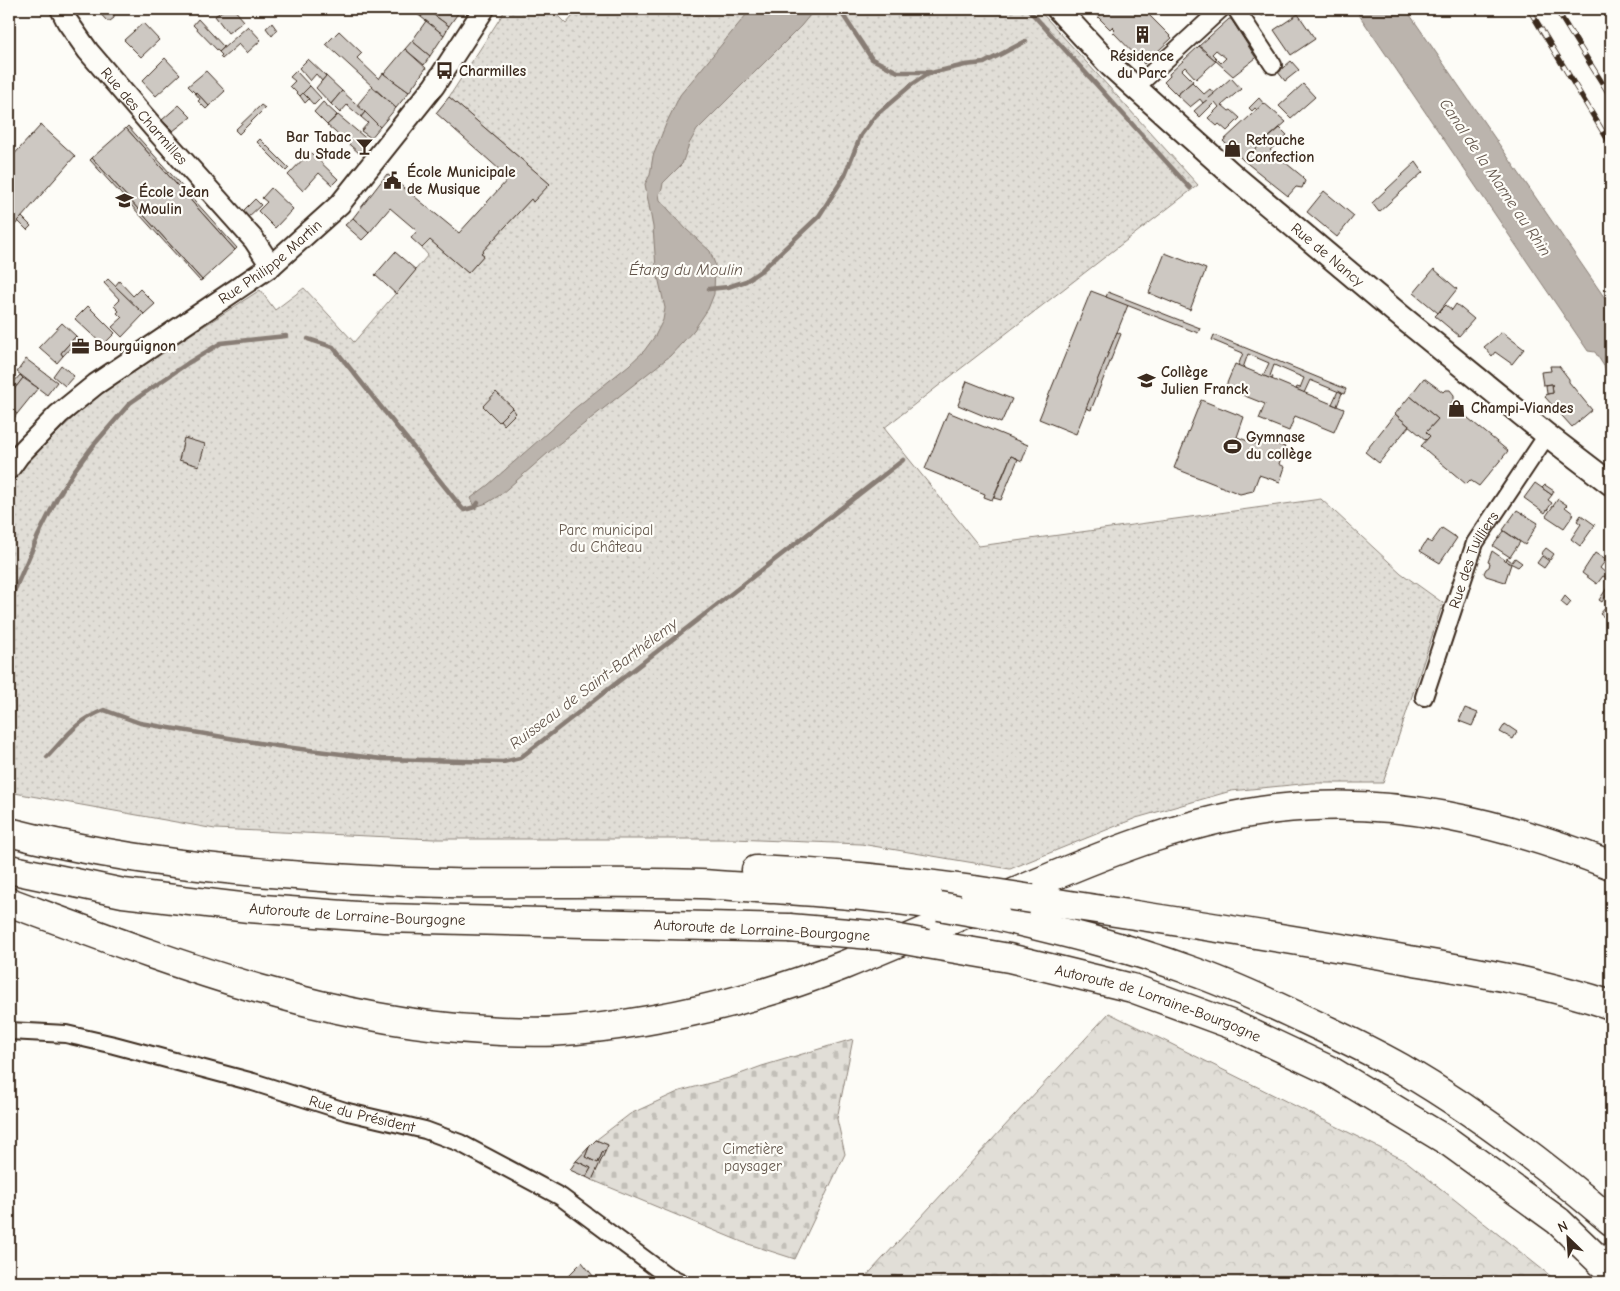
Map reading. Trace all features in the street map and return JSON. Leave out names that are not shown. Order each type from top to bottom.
[{"type":"highway","points":[[9,902],[150,954],[258,989],[315,1004],[422,1025],[518,1032],[571,1030],[622,1025],[674,1016],[737,1001],[843,965],[1119,849],[1169,832],[1225,817],[1277,809],[1329,805],[1394,807],[1428,811],[1506,829],[1568,848],[1611,865]]},
{"type":"highway","points":[[9,832],[121,856],[266,872],[410,882],[701,884],[833,893],[903,900],[939,906],[996,916],[1069,933],[1189,970],[1246,992],[1347,1039],[1402,1068],[1522,1148],[1564,1180],[1611,1221]]},
{"type":"highway","name":"Autoroute de Lorraine-Bourgogne","points":[[9,869],[123,893],[259,909],[384,918],[789,928],[883,936],[1009,958],[1132,988],[1233,1026],[1331,1071],[1449,1142],[1558,1221],[1611,1272]]},
{"type":"highway","points":[[701,884],[754,870],[809,872],[974,890],[1368,952],[1475,972],[1589,998],[1611,1006]]},
{"type":"main road","name":"Rue de Nancy","points":[[1058,9],[1110,65],[1205,151],[1330,258],[1547,435],[1611,484]]},
{"type":"street","name":"Rue des Charmilles","points":[[61,9],[88,51],[254,240],[271,266]]},
{"type":"street","name":"Rue Philippe Martin","points":[[9,469],[19,455],[59,414],[96,384],[271,266],[340,204],[434,86],[484,9]]},
{"type":"street","points":[[1135,88],[1221,9]]},
{"type":"street","points":[[1236,9],[1274,65]]},
{"type":"street","name":"Rue des Tuilliers","points":[[1424,697],[1475,544],[1547,435]]},
{"type":"street","name":"Rue du Président","points":[[9,1032],[33,1031],[66,1034],[114,1045],[253,1082],[348,1112],[425,1130],[460,1143],[561,1197],[666,1275],[681,1282]]},
{"type":"green space","name":"Parc municipal du Château","points":[[506,9],[551,9],[566,24],[579,9],[1038,9],[1198,185],[884,428],[979,546],[1321,499],[1401,573],[1443,603],[1383,783],[1311,783],[1231,791],[1136,818],[1010,869],[861,844],[733,839],[434,839],[215,829],[9,792],[9,496],[22,465],[100,393],[260,290],[275,310],[304,288],[354,342],[428,255],[422,248],[430,240],[468,273],[484,255],[481,253],[531,199],[533,201],[550,184],[449,97]]},
{"type":"green space","points":[[1109,1013],[1406,1161],[1558,1282],[861,1282]]},
{"type":"green space","name":"Cimetière paysager","points":[[853,1039],[837,1119],[845,1154],[795,1259],[742,1242],[592,1180],[608,1145],[596,1140],[630,1114],[680,1091],[729,1078],[762,1066]]},
{"type":"water","name":"Étang du Moulin","points":[[755,9],[815,9],[801,26],[697,130],[689,144],[682,164],[663,183],[659,194],[660,200],[686,229],[710,251],[715,264],[714,294],[708,309],[694,330],[670,356],[556,446],[500,495],[487,503],[475,507],[471,498],[574,409],[629,365],[644,351],[655,336],[663,320],[665,308],[656,268],[653,227],[645,184],[650,175],[653,156],[680,95],[746,15]]},
{"type":"water","name":"Canal de la Marne au Rhin","points":[[1355,9],[1406,9],[1611,307],[1611,377],[1595,352],[1588,351]]},
{"type":"building","points":[[96,9],[113,9],[111,11],[114,14],[114,18],[107,21]]},
{"type":"building","points":[[225,9],[234,9],[244,21],[228,33],[215,16]]},
{"type":"building","points":[[410,9],[426,9],[427,10],[421,17]]},
{"type":"building","points":[[426,9],[461,9],[449,26]]},
{"type":"building","name":"Résidence du Parc","points":[[1090,9],[1143,9],[1172,38],[1144,64],[1113,32],[1115,30],[1112,27],[1110,29]]},
{"type":"building","points":[[1257,9],[1272,9],[1262,16]]},
{"type":"building","points":[[427,10],[449,26],[444,35],[421,17]]},
{"type":"building","points":[[1298,14],[1315,39],[1291,55],[1274,30]]},
{"type":"building","points":[[198,19],[224,47],[219,52],[193,25]]},
{"type":"building","points":[[1231,19],[1256,58],[1233,76],[1199,46]],"holes":[[[1216,50],[1226,58],[1221,63],[1212,54]]]},
{"type":"building","points":[[426,21],[444,35],[430,56],[412,41]]},
{"type":"building","points":[[143,23],[159,40],[141,57],[124,40]]},
{"type":"building","points":[[272,23],[277,30],[272,36],[266,28]]},
{"type":"building","points":[[248,26],[261,40],[247,53],[239,44],[222,59],[220,57],[222,55],[219,52]]},
{"type":"building","points":[[339,31],[362,53],[357,58],[379,79],[383,73],[409,92],[396,108],[326,44]]},
{"type":"building","points":[[412,41],[430,56],[424,65],[405,49]]},
{"type":"building","points":[[1199,46],[1216,61],[1196,79],[1185,67],[1182,70],[1193,81],[1177,95],[1164,82],[1170,76],[1169,74]]},
{"type":"building","points":[[405,49],[426,68],[409,92],[384,74]]},
{"type":"building","points":[[165,58],[180,74],[156,96],[142,81]]},
{"type":"building","points":[[308,59],[326,76],[322,81],[316,74],[310,81],[299,68]]},
{"type":"building","points":[[1291,61],[1299,70],[1285,81],[1278,72]]},
{"type":"building","points":[[206,71],[225,91],[209,106],[188,86]]},
{"type":"building","points":[[296,71],[310,86],[300,96],[290,86],[295,81],[290,77]]},
{"type":"building","points":[[326,76],[342,91],[331,104],[316,88]]},
{"type":"building","points":[[1231,78],[1241,89],[1222,105],[1240,118],[1227,131],[1219,124],[1217,126],[1208,118],[1219,107],[1215,102],[1200,117],[1194,111]]},
{"type":"building","points":[[1192,82],[1204,94],[1210,89],[1214,94],[1203,103],[1200,99],[1190,107],[1177,95]]},
{"type":"building","points":[[1303,84],[1315,97],[1291,118],[1279,106]]},
{"type":"building","points":[[310,86],[321,98],[314,105],[303,93]]},
{"type":"building","points":[[372,87],[396,108],[380,127],[357,105]]},
{"type":"building","points":[[342,91],[365,112],[361,117],[347,105],[340,113],[331,104]]},
{"type":"building","points":[[196,92],[209,106],[206,109],[198,101],[200,99]]},
{"type":"building","points":[[303,93],[309,99],[305,103],[300,96]]},
{"type":"building","points":[[449,97],[550,184],[533,202],[531,199],[481,253],[484,255],[468,273],[430,240],[422,248],[411,238],[417,231],[390,208],[369,233],[353,218],[387,174],[459,233],[509,178],[436,113]]},
{"type":"building","points":[[1259,98],[1264,104],[1257,110],[1255,108],[1252,111],[1249,108]]},
{"type":"building","points":[[323,102],[337,115],[327,125],[314,112]]},
{"type":"building","points":[[1264,103],[1286,122],[1243,160],[1223,141]]},
{"type":"building","points":[[179,105],[191,117],[173,131],[162,120]]},
{"type":"building","points":[[261,105],[265,108],[239,134],[235,130]]},
{"type":"building","points":[[365,112],[380,127],[371,138],[361,131],[368,123],[361,117]]},
{"type":"building","points":[[338,115],[369,141],[359,153],[327,125]]},
{"type":"building","points":[[41,125],[75,156],[14,226],[9,222],[9,160]]},
{"type":"building","points":[[128,126],[237,248],[235,250],[126,128]]},
{"type":"building","points":[[126,128],[235,250],[202,280],[92,158]]},
{"type":"building","points":[[1280,128],[1287,135],[1270,150],[1303,177],[1305,181],[1302,188],[1296,187],[1288,196],[1243,160]]},
{"type":"building","points":[[260,139],[289,168],[286,171],[257,142]]},
{"type":"building","points":[[310,152],[338,179],[332,185],[319,173],[303,191],[288,175]]},
{"type":"building","points":[[92,158],[202,280],[200,281],[90,160]]},
{"type":"building","points":[[1416,162],[1423,172],[1379,212],[1372,203]]},
{"type":"building","points":[[271,188],[293,209],[275,228],[258,211],[267,202],[262,198]]},
{"type":"building","points":[[1324,191],[1354,216],[1337,237],[1307,212]]},
{"type":"building","points":[[255,199],[261,205],[247,218],[242,212]]},
{"type":"building","points":[[22,217],[31,226],[27,230],[18,221]]},
{"type":"building","points":[[353,218],[369,233],[362,240],[345,225]]},
{"type":"building","points":[[395,252],[416,270],[396,294],[375,275]]},
{"type":"building","points":[[1165,253],[1206,269],[1190,310],[1149,293]]},
{"type":"building","points":[[1434,269],[1457,289],[1438,313],[1414,293]]},
{"type":"building","points":[[108,279],[144,314],[122,337],[112,327],[122,318],[114,306],[120,300],[104,283]]},
{"type":"building","points":[[119,281],[133,296],[140,289],[155,304],[144,314],[115,286]]},
{"type":"building","points":[[1091,291],[1128,305],[1076,434],[1039,419]]},
{"type":"building","points":[[1108,292],[1200,328],[1198,333],[1106,297]]},
{"type":"building","points":[[1456,304],[1474,319],[1459,336],[1435,316],[1446,305],[1452,310]]},
{"type":"building","points":[[88,306],[115,333],[103,345],[75,319]]},
{"type":"building","points":[[62,323],[76,336],[61,353],[63,356],[57,363],[39,347]]},
{"type":"building","points":[[1117,332],[1121,334],[1091,410],[1086,408]]},
{"type":"building","points":[[1502,332],[1524,349],[1512,364],[1495,352],[1492,356],[1484,347]]},
{"type":"building","points":[[1214,335],[1346,389],[1344,394],[1310,380],[1304,393],[1296,389],[1297,387],[1300,388],[1304,378],[1274,365],[1270,376],[1273,377],[1272,379],[1263,376],[1269,363],[1248,354],[1243,368],[1238,366],[1243,353],[1212,340]]},
{"type":"building","points":[[76,336],[79,339],[63,356],[61,353]]},
{"type":"building","points":[[26,359],[57,382],[47,395],[17,372]]},
{"type":"building","points":[[1235,364],[1344,409],[1334,432],[1295,416],[1289,431],[1259,419],[1265,404],[1225,388]]},
{"type":"building","points":[[61,365],[74,376],[65,386],[53,376]]},
{"type":"building","points":[[1550,366],[1559,366],[1569,379],[1569,382],[1592,410],[1572,427],[1545,397],[1547,394],[1553,393],[1552,384],[1543,385],[1541,372],[1551,371]]},
{"type":"building","points":[[20,375],[23,378],[17,386],[13,383]]},
{"type":"building","points":[[23,378],[38,388],[17,414],[9,407],[9,396]]},
{"type":"building","points":[[1424,378],[1443,392],[1450,390],[1454,395],[1451,404],[1508,451],[1479,486],[1470,480],[1466,484],[1421,446],[1430,436],[1426,432],[1438,419],[1410,396]]},
{"type":"building","points":[[967,381],[1012,399],[1001,423],[958,405]]},
{"type":"building","points":[[1552,384],[1553,393],[1547,394],[1546,385]]},
{"type":"building","points":[[1338,391],[1342,393],[1337,406],[1332,404]]},
{"type":"building","points":[[496,392],[513,408],[499,422],[483,406]]},
{"type":"building","points":[[1410,396],[1438,419],[1426,432],[1430,436],[1426,440],[1395,414]]},
{"type":"building","name":"Gymnase du collège","points":[[1201,400],[1244,417],[1237,437],[1259,445],[1262,439],[1285,447],[1279,464],[1285,467],[1280,482],[1259,475],[1253,491],[1240,494],[1174,468]]},
{"type":"building","points":[[9,407],[17,414],[9,425]]},
{"type":"building","points":[[512,408],[516,413],[504,425],[500,420]]},
{"type":"building","points":[[948,412],[1028,445],[1022,461],[1011,456],[992,500],[984,497],[985,494],[925,469]]},
{"type":"building","points":[[1395,414],[1409,426],[1379,463],[1365,452]]},
{"type":"building","points":[[184,438],[205,444],[199,466],[179,460]]},
{"type":"building","points":[[1011,456],[1018,459],[1001,500],[994,498]]},
{"type":"building","points":[[1535,483],[1552,495],[1548,500],[1552,503],[1545,513],[1524,498]]},
{"type":"building","points":[[1545,485],[1554,491],[1552,495],[1542,488]]},
{"type":"building","points":[[1558,499],[1567,505],[1565,507],[1574,514],[1564,528],[1546,516]]},
{"type":"building","points":[[1517,510],[1538,523],[1525,545],[1503,530]]},
{"type":"building","points":[[1581,515],[1595,525],[1580,546],[1571,539],[1581,524],[1577,521]]},
{"type":"building","points":[[1442,528],[1457,538],[1440,563],[1420,551],[1427,540],[1431,543]]},
{"type":"building","points":[[1504,531],[1520,542],[1510,557],[1493,546]]},
{"type":"building","points":[[1546,548],[1554,554],[1550,560],[1541,554]]},
{"type":"building","points":[[1492,551],[1511,564],[1505,582],[1486,576],[1484,573],[1489,567],[1490,563],[1488,562]]},
{"type":"building","points":[[1595,553],[1606,560],[1600,568],[1607,574],[1597,584],[1582,573]]},
{"type":"building","points":[[1542,556],[1549,561],[1544,568],[1537,563]]},
{"type":"building","points":[[1507,558],[1512,562],[1515,558],[1522,563],[1518,567],[1506,561]]},
{"type":"building","points":[[1611,582],[1611,595],[1608,593],[1602,602],[1599,600]]},
{"type":"building","points":[[1565,596],[1571,602],[1567,607],[1561,602]]},
{"type":"building","points":[[1611,601],[1611,622],[1600,614]]},
{"type":"building","points":[[1465,708],[1478,713],[1472,726],[1459,721]]},
{"type":"building","points":[[1505,724],[1517,732],[1513,739],[1500,732]]},
{"type":"building","points":[[596,1140],[608,1145],[598,1163],[585,1157],[589,1147]]},
{"type":"building","points":[[589,1147],[585,1157],[598,1163],[603,1151],[605,1152],[592,1180],[586,1177],[591,1168],[576,1161]]},
{"type":"building","points":[[576,1161],[591,1168],[586,1177],[570,1170]]},
{"type":"building","points":[[582,1262],[597,1281],[562,1282]]},
{"type":"waterway","points":[[839,9],[872,59],[898,72],[930,72]]},
{"type":"waterway","points":[[1028,9],[1190,188]]},
{"type":"waterway","name":"Ruisseau de Saint-Barthélemy","points":[[709,289],[728,287],[746,281],[762,270],[819,216],[844,177],[861,135],[876,115],[910,86],[926,75],[935,72],[984,63],[1026,41]]},
{"type":"waterway","name":"Ruisseau de Saint-Barthélemy","points":[[9,603],[38,536],[58,496],[92,447],[130,403],[221,343],[286,336]]},
{"type":"waterway","name":"Ruisseau de Saint-Barthélemy","points":[[308,339],[333,347],[464,510],[475,507],[478,503]]},
{"type":"waterway","name":"Ruisseau de Saint-Barthélemy","points":[[47,757],[79,724],[104,710],[140,723],[277,746],[382,759],[503,762],[520,758],[903,460]]},
{"type":"railway","points":[[1529,9],[1611,145]]},
{"type":"railway","points":[[1556,9],[1611,97]]},
{"type":"place","name":"Résidence du Parc","points":[[1142,35]]},
{"type":"place","name":"Charmilles","points":[[445,71]]},
{"type":"place","name":"Bar Tabac du Stade","points":[[365,146]]},
{"type":"place","name":"Retouche Confection","points":[[1232,149]]},
{"type":"place","name":"École Municipale de Musique","points":[[393,181]]},
{"type":"place","name":"École Jean Moulin","points":[[125,201]]},
{"type":"place","name":"Bourguignon","points":[[80,346]]},
{"type":"place","name":"Collège Julien Franck","points":[[1147,381]]},
{"type":"place","name":"Champi-Viandes","points":[[1457,408]]},
{"type":"place","name":"Gymnase du collège","points":[[1232,446]]}]
